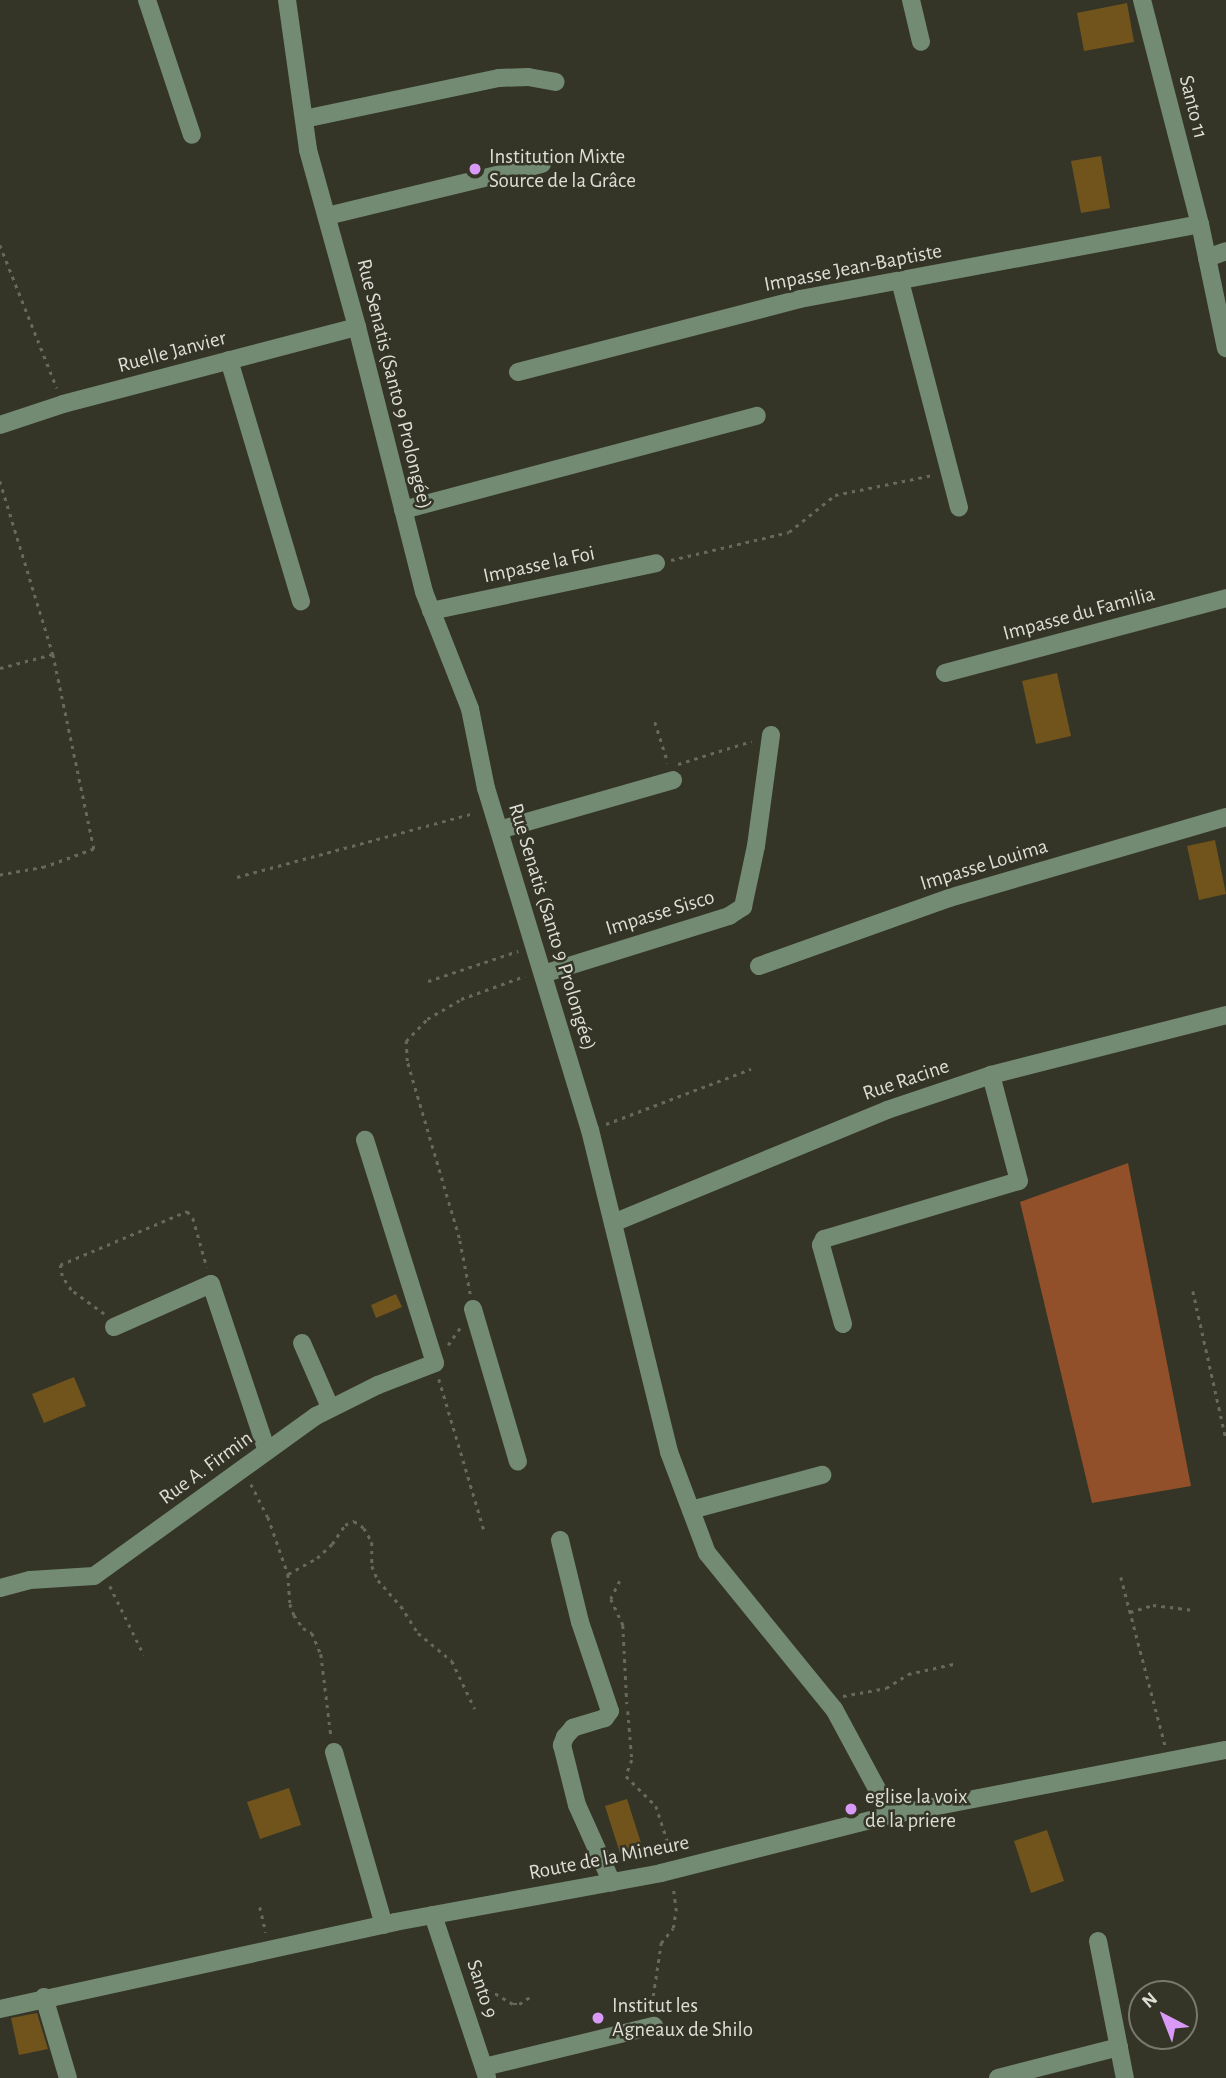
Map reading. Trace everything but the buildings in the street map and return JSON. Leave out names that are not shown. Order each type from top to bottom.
[{"type":"street","points":[[148,0],[192,135]]},
{"type":"street","name":"Rue Senatis (Santo 9 Prolongée)","points":[[287,0],[309,150],[403,510],[431,611],[470,709],[492,809],[590,1130],[669,1452],[707,1553],[826,1699],[891,1815]]},
{"type":"street","points":[[911,0],[921,41]]},
{"type":"street","name":"Santo 11","points":[[1142,0],[1200,224],[1226,348]]},
{"type":"street","points":[[304,119],[499,78],[528,77],[556,82]]},
{"type":"street","points":[[327,216],[542,164]]},
{"type":"street","name":"Impasse Jean-Baptiste","points":[[519,372],[800,299],[1200,224]]},
{"type":"street","points":[[1208,258],[1226,251]]},
{"type":"street","points":[[900,281],[959,507]]},
{"type":"street","name":"Ruelle Janvier","points":[[0,425],[63,404],[357,327]]},
{"type":"street","points":[[229,360],[301,603]]},
{"type":"street","points":[[403,510],[757,416]]},
{"type":"street","name":"Impasse la Foi","points":[[431,611],[656,563]]},
{"type":"street","name":"Impasse du Familia","points":[[945,673],[1226,598]]},
{"type":"street","name":"Impasse Sisco","points":[[542,972],[729,916],[743,907],[756,846],[771,735]]},
{"type":"street","points":[[499,831],[673,780]]},
{"type":"street","name":"Impasse Louima","points":[[758,965],[949,898],[1226,817]]},
{"type":"street","name":"Rue Racine","points":[[614,1223],[887,1110],[992,1075],[1226,1015]]},
{"type":"street","points":[[843,1324],[821,1245],[824,1239],[1019,1181],[992,1075]]},
{"type":"street","points":[[365,1140],[435,1363]]},
{"type":"street","points":[[114,1327],[211,1284],[267,1451]]},
{"type":"street","points":[[474,1310],[518,1462]]},
{"type":"street","points":[[302,1343],[330,1407]]},
{"type":"street","name":"Rue A. Firmin","points":[[0,1588],[30,1580],[94,1576],[330,1407],[435,1363]]},
{"type":"street","points":[[691,1510],[822,1475]]},
{"type":"street","points":[[560,1540],[580,1622],[610,1711],[605,1718],[573,1728],[562,1745],[577,1805],[612,1883]]},
{"type":"street","name":"Route de la Mineure","points":[[0,2010],[44,1997],[384,1925],[612,1883],[891,1815],[1226,1750]]},
{"type":"street","points":[[334,1752],[384,1925]]},
{"type":"street","name":"Santo 9","points":[[433,1915],[486,2072]]},
{"type":"street","points":[[1098,1941],[1125,2078]]},
{"type":"street","points":[[44,1997],[68,2078]]},
{"type":"street","points":[[486,2072],[654,2026]]},
{"type":"street","points":[[998,2078],[1119,2047]]},
{"type":"path","points":[[0,245],[63,404]]},
{"type":"path","points":[[656,563],[789,532],[835,495],[950,471]]},
{"type":"path","points":[[0,481],[52,654],[94,849],[45,867],[0,875]]},
{"type":"path","points":[[0,668],[52,654]]},
{"type":"path","points":[[655,722],[669,767],[771,735]]},
{"type":"path","points":[[237,877],[492,809]]},
{"type":"path","points":[[428,981],[534,945]]},
{"type":"path","points":[[485,1533],[435,1363],[474,1310],[459,1238],[407,1061],[407,1041],[427,1019],[461,999],[542,972]]},
{"type":"path","points":[[590,1130],[751,1069]]},
{"type":"path","points":[[114,1327],[99,1308],[71,1290],[62,1276],[60,1265],[187,1211],[193,1218],[211,1284]]},
{"type":"path","points":[[1193,1291],[1226,1439]]},
{"type":"path","points":[[1220,1409],[1226,1409]]},
{"type":"path","points":[[244,1468],[268,1517],[288,1574],[290,1604],[303,1628],[312,1633],[324,1665],[324,1690],[334,1752]]},
{"type":"path","points":[[288,1574],[317,1558],[332,1544],[345,1525],[354,1521],[364,1528],[372,1542],[372,1566],[378,1580],[401,1606],[418,1633],[452,1661],[475,1709]]},
{"type":"path","points":[[102,1570],[144,1655]]},
{"type":"path","points":[[1121,1577],[1169,1761]]},
{"type":"path","points":[[620,1581],[611,1599],[624,1625],[632,1760],[626,1776],[656,1806],[674,1869],[676,1911],[673,1928],[661,1942],[653,1996]]},
{"type":"path","points":[[1130,1612],[1153,1605],[1192,1610]]},
{"type":"path","points":[[826,1699],[886,1688],[908,1674],[958,1664]]},
{"type":"path","points":[[260,1907],[263,1927],[279,1949]]},
{"type":"path","points":[[460,1998],[480,1986],[513,2004],[519,2004],[534,1995]]},
{"type":"shaded area","points":[[1128,1163],[1191,1486],[1092,1503],[1020,1202]]},
{"type":"place","name":"Institution Mixte Source de la Grâce","points":[[475,169]]},
{"type":"place","name":"eglise la voix de la priere","points":[[851,1809]]},
{"type":"place","name":"Institut les Agneaux de Shilo","points":[[598,2018]]}]
